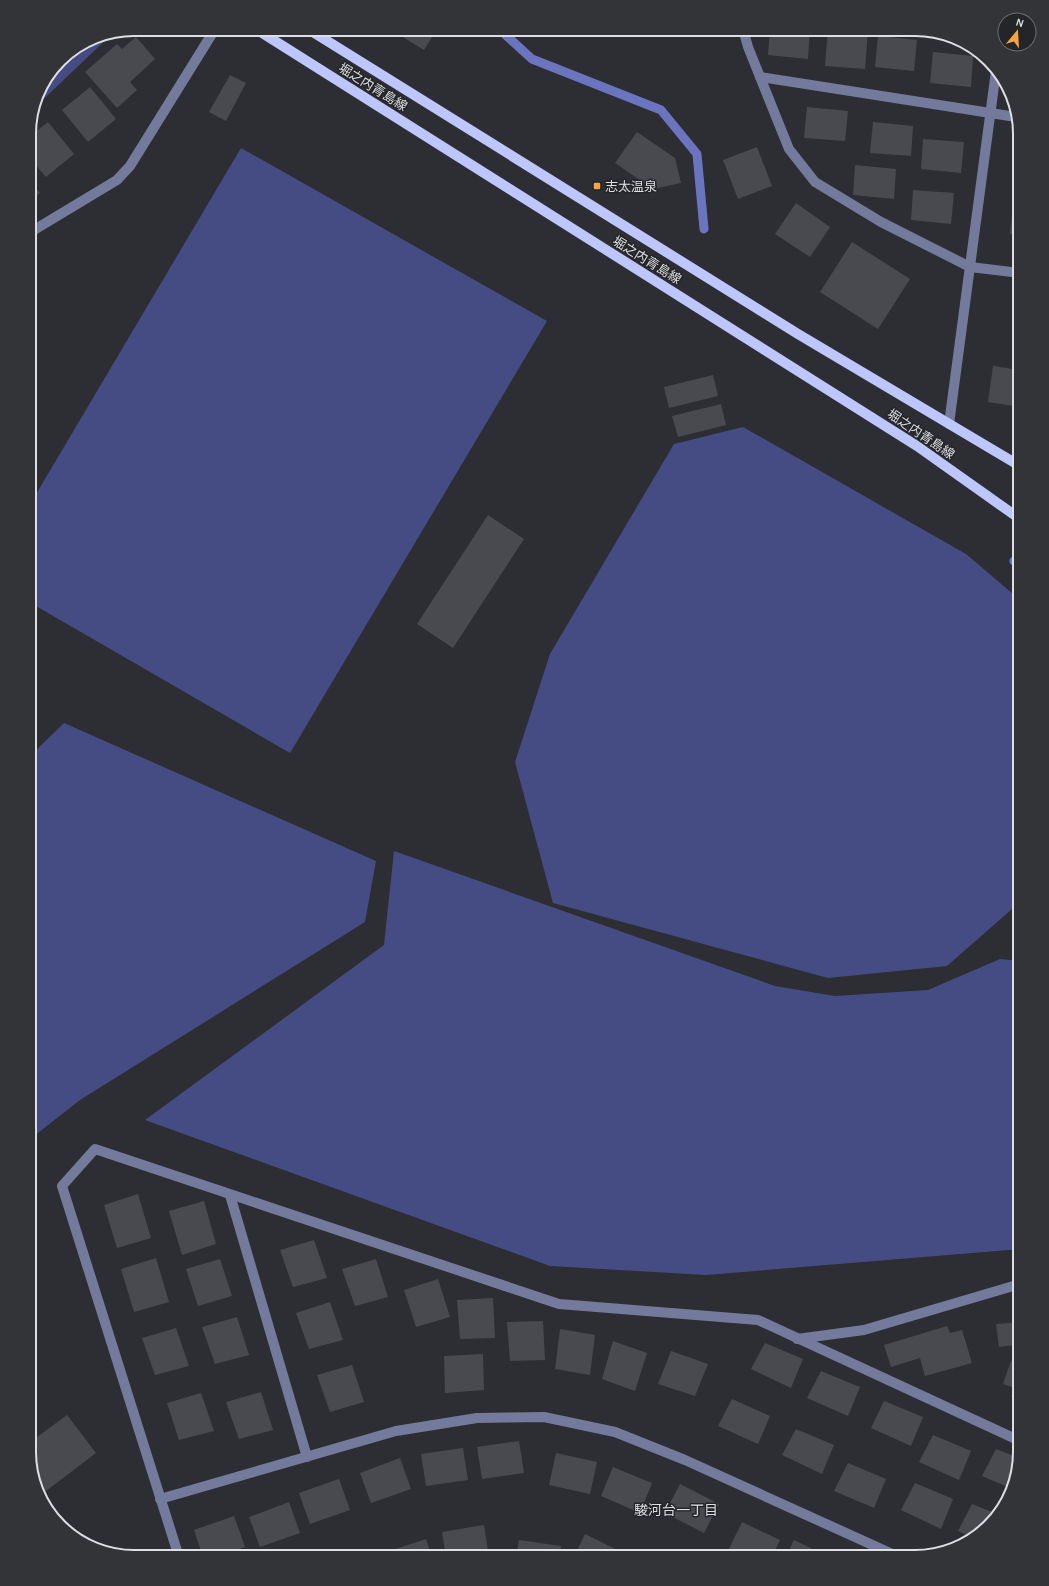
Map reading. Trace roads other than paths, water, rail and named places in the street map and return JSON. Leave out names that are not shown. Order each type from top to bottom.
[{"type":"main road","name":"堀之内青島線","points":[[267,36],[918,446],[1013,514]]},
{"type":"main road","name":"堀之内青島線","points":[[319,36],[798,334],[1013,462]]},
{"type":"street","points":[[36,230],[117,180],[130,166],[211,36]]},
{"type":"street","points":[[745,36],[789,149],[815,182],[881,222],[970,267],[1013,272]]},
{"type":"street","points":[[760,77],[1011,116]]},
{"type":"street","points":[[950,424],[995,77]]},
{"type":"street","points":[[177,1550],[62,1186],[94,1149],[559,1304],[758,1320],[1013,1438]]},
{"type":"street","points":[[230,1195],[307,1457]]},
{"type":"street","points":[[797,1338],[864,1330],[1013,1286]]},
{"type":"street","points":[[160,1499],[396,1431],[477,1418],[544,1417],[615,1432],[685,1460],[884,1550]]},
{"type":"waterway","points":[[507,36],[532,59],[661,110],[697,154],[704,229]]},
{"type":"place","name":"志太温泉","points":[[597,186]]},
{"type":"district","name":"駿河台一丁目","points":[[676,1510]]}]
